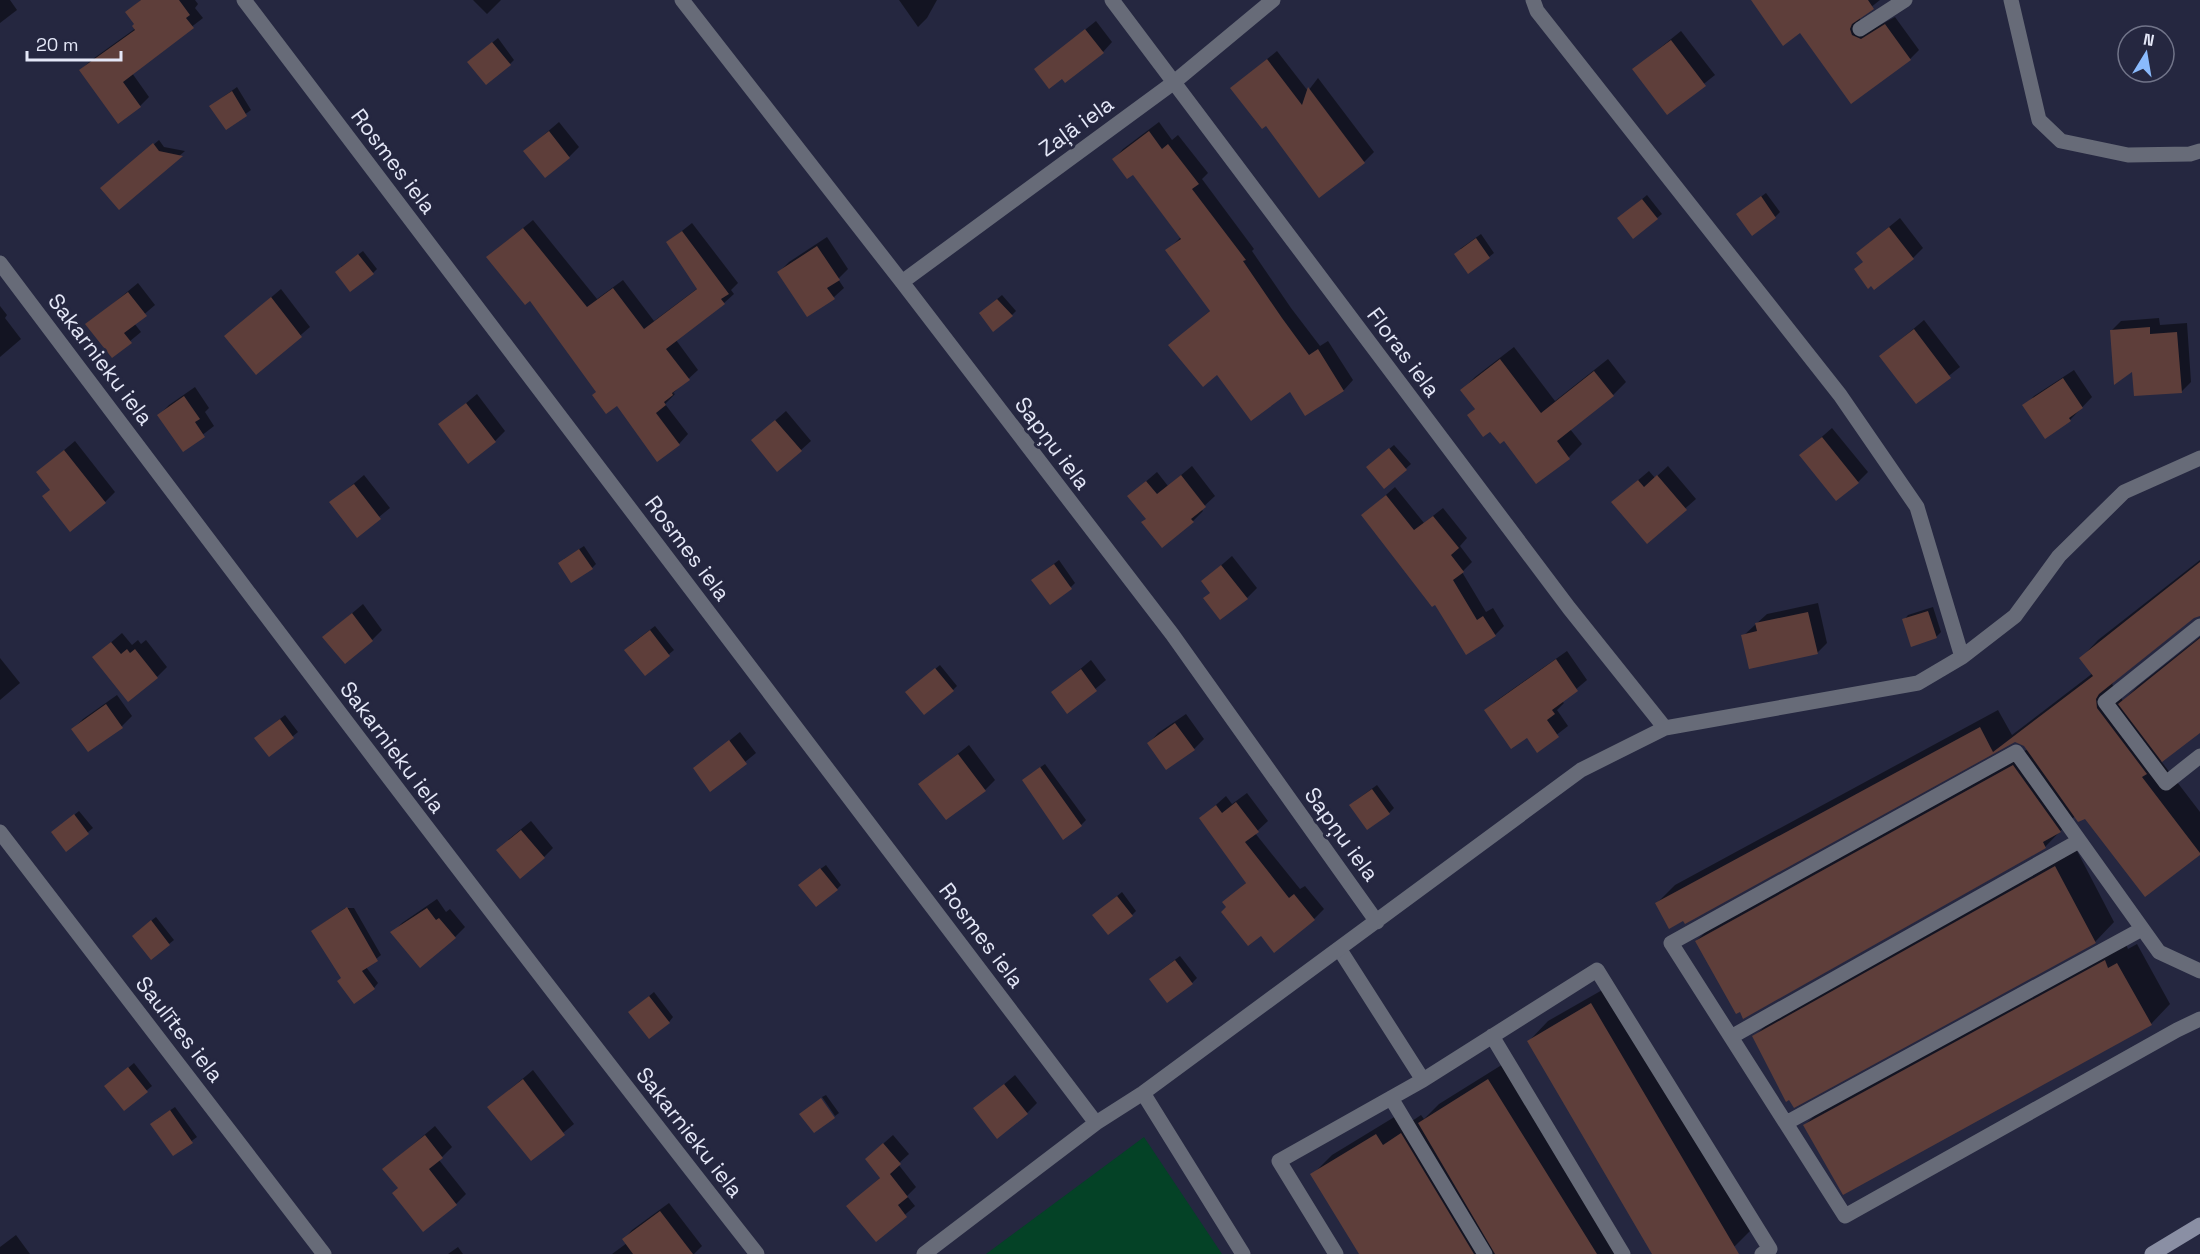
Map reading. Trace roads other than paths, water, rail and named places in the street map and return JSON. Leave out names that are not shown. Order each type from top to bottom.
[{"type":"main road","points":[[2152,1254],[2200,1225]]},
{"type":"street","name":"Rosmes iela","points":[[244,0],[1096,1123]]},
{"type":"street","name":"Sapņu iela","points":[[682,0],[1172,634],[1377,922]]},
{"type":"street","name":"Floras iela","points":[[1112,0],[1569,608],[1665,728]]},
{"type":"street","name":"Zaļā iela","points":[[902,282],[1173,83],[1273,0]]},
{"type":"street","points":[[1533,0],[1538,11],[1840,395],[1917,507],[1962,657]]},
{"type":"street","points":[[1860,29],[1905,0]]},
{"type":"street","points":[[2011,0],[2039,120],[2061,141],[2128,155],[2200,151]]},
{"type":"street","name":"Sakarnieku iela","points":[[0,263],[585,1035],[757,1254]]},
{"type":"street","points":[[924,1254],[1096,1123],[1143,1093],[1340,950],[1581,770],[1665,728],[1918,683],[1962,657],[2015,616],[2059,556],[2124,492],[2200,458]]},
{"type":"street","points":[[2200,626],[2105,702],[2166,783],[2200,756]]},
{"type":"street","points":[[2200,971],[2159,952],[2016,752],[1671,943],[1845,1216],[2200,1019]]},
{"type":"street","name":"Saulītes iela","points":[[0,831],[324,1254]]},
{"type":"street","points":[[1731,1037],[2079,842]]},
{"type":"street","points":[[1786,1123],[2142,929]]},
{"type":"street","points":[[1340,950],[1422,1080]]},
{"type":"street","points":[[1336,1254],[1279,1161],[1422,1080],[1597,970],[1770,1249],[1762,1254]]},
{"type":"street","points":[[1492,1036],[1623,1254]]},
{"type":"street","points":[[1143,1093],[1243,1254]]},
{"type":"street","points":[[1391,1098],[1485,1254]]}]
